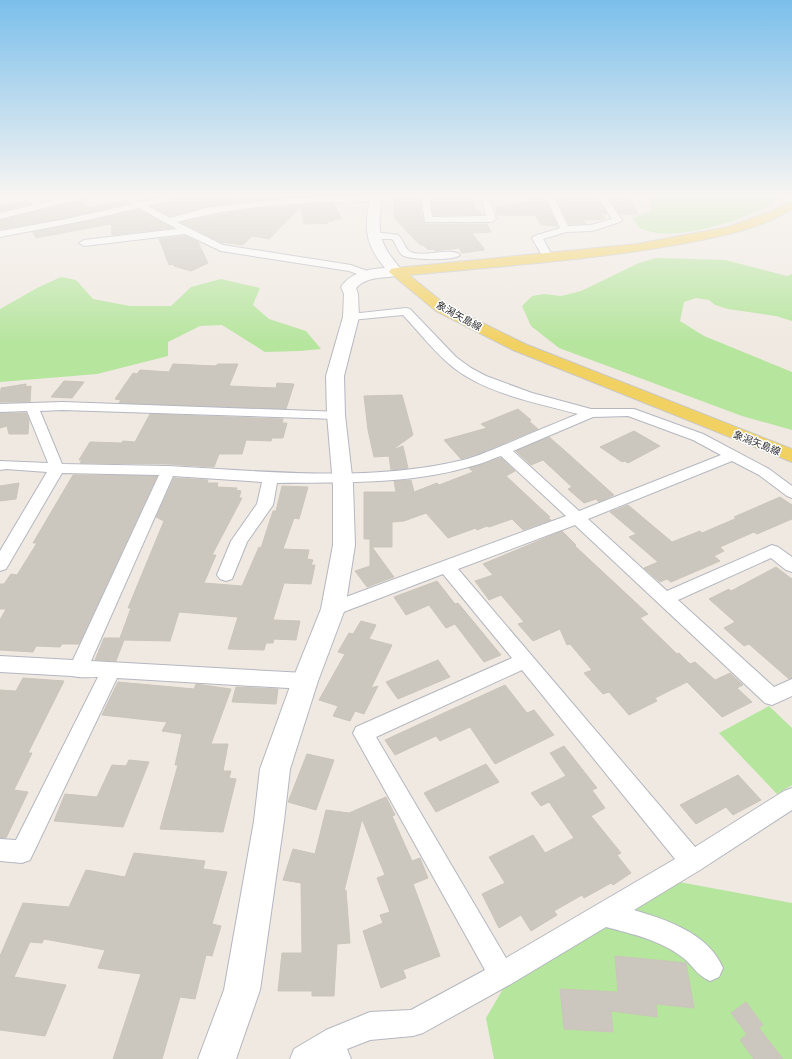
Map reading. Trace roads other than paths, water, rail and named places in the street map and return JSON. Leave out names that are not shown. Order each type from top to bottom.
[{"type":"main road","points":[[396,272],[637,248],[655,244]]},
{"type":"main road","name":"象潟矢島線","points":[[396,272],[441,308],[518,347],[792,456]]},
{"type":"street","points":[[216,244],[228,250],[351,268],[366,274]]},
{"type":"street","points":[[378,244],[396,272]]},
{"type":"street","points":[[401,244],[408,254],[455,255]]},
{"type":"street","points":[[541,244],[548,257]]},
{"type":"street","points":[[217,1059],[242,990],[269,821],[275,769],[305,681],[334,609],[344,545],[342,478],[336,415],[335,376],[351,317],[351,294],[348,287],[356,279],[366,274],[396,272]]},
{"type":"street","points":[[351,317],[406,311],[446,353],[466,371],[507,390],[591,413],[629,412],[698,437],[734,454],[764,472],[792,493]]},
{"type":"street","points":[[32,407],[57,468]]},
{"type":"street","points":[[0,408],[71,407],[336,415]]},
{"type":"street","points":[[0,466],[4,464],[57,468],[168,471],[270,478],[342,478],[404,474],[468,463],[591,413]]},
{"type":"street","points":[[502,450],[772,698],[792,687]]},
{"type":"street","points":[[334,609],[577,518],[734,454]]},
{"type":"street","points":[[0,566],[5,550],[57,468]]},
{"type":"street","points":[[78,670],[168,471]]},
{"type":"street","points":[[226,575],[239,541],[265,505],[270,478]]},
{"type":"street","points":[[665,599],[772,551],[792,566]]},
{"type":"street","points":[[446,566],[692,862]]},
{"type":"street","points":[[502,975],[363,733],[524,661]]},
{"type":"street","points":[[0,664],[78,670],[305,681]]},
{"type":"street","points":[[0,850],[22,852],[111,671]]},
{"type":"street","points":[[304,1059],[334,1051],[370,1026],[413,1023],[502,975],[692,862],[792,798]]},
{"type":"street","points":[[604,914],[663,931],[691,948],[710,968]]}]
